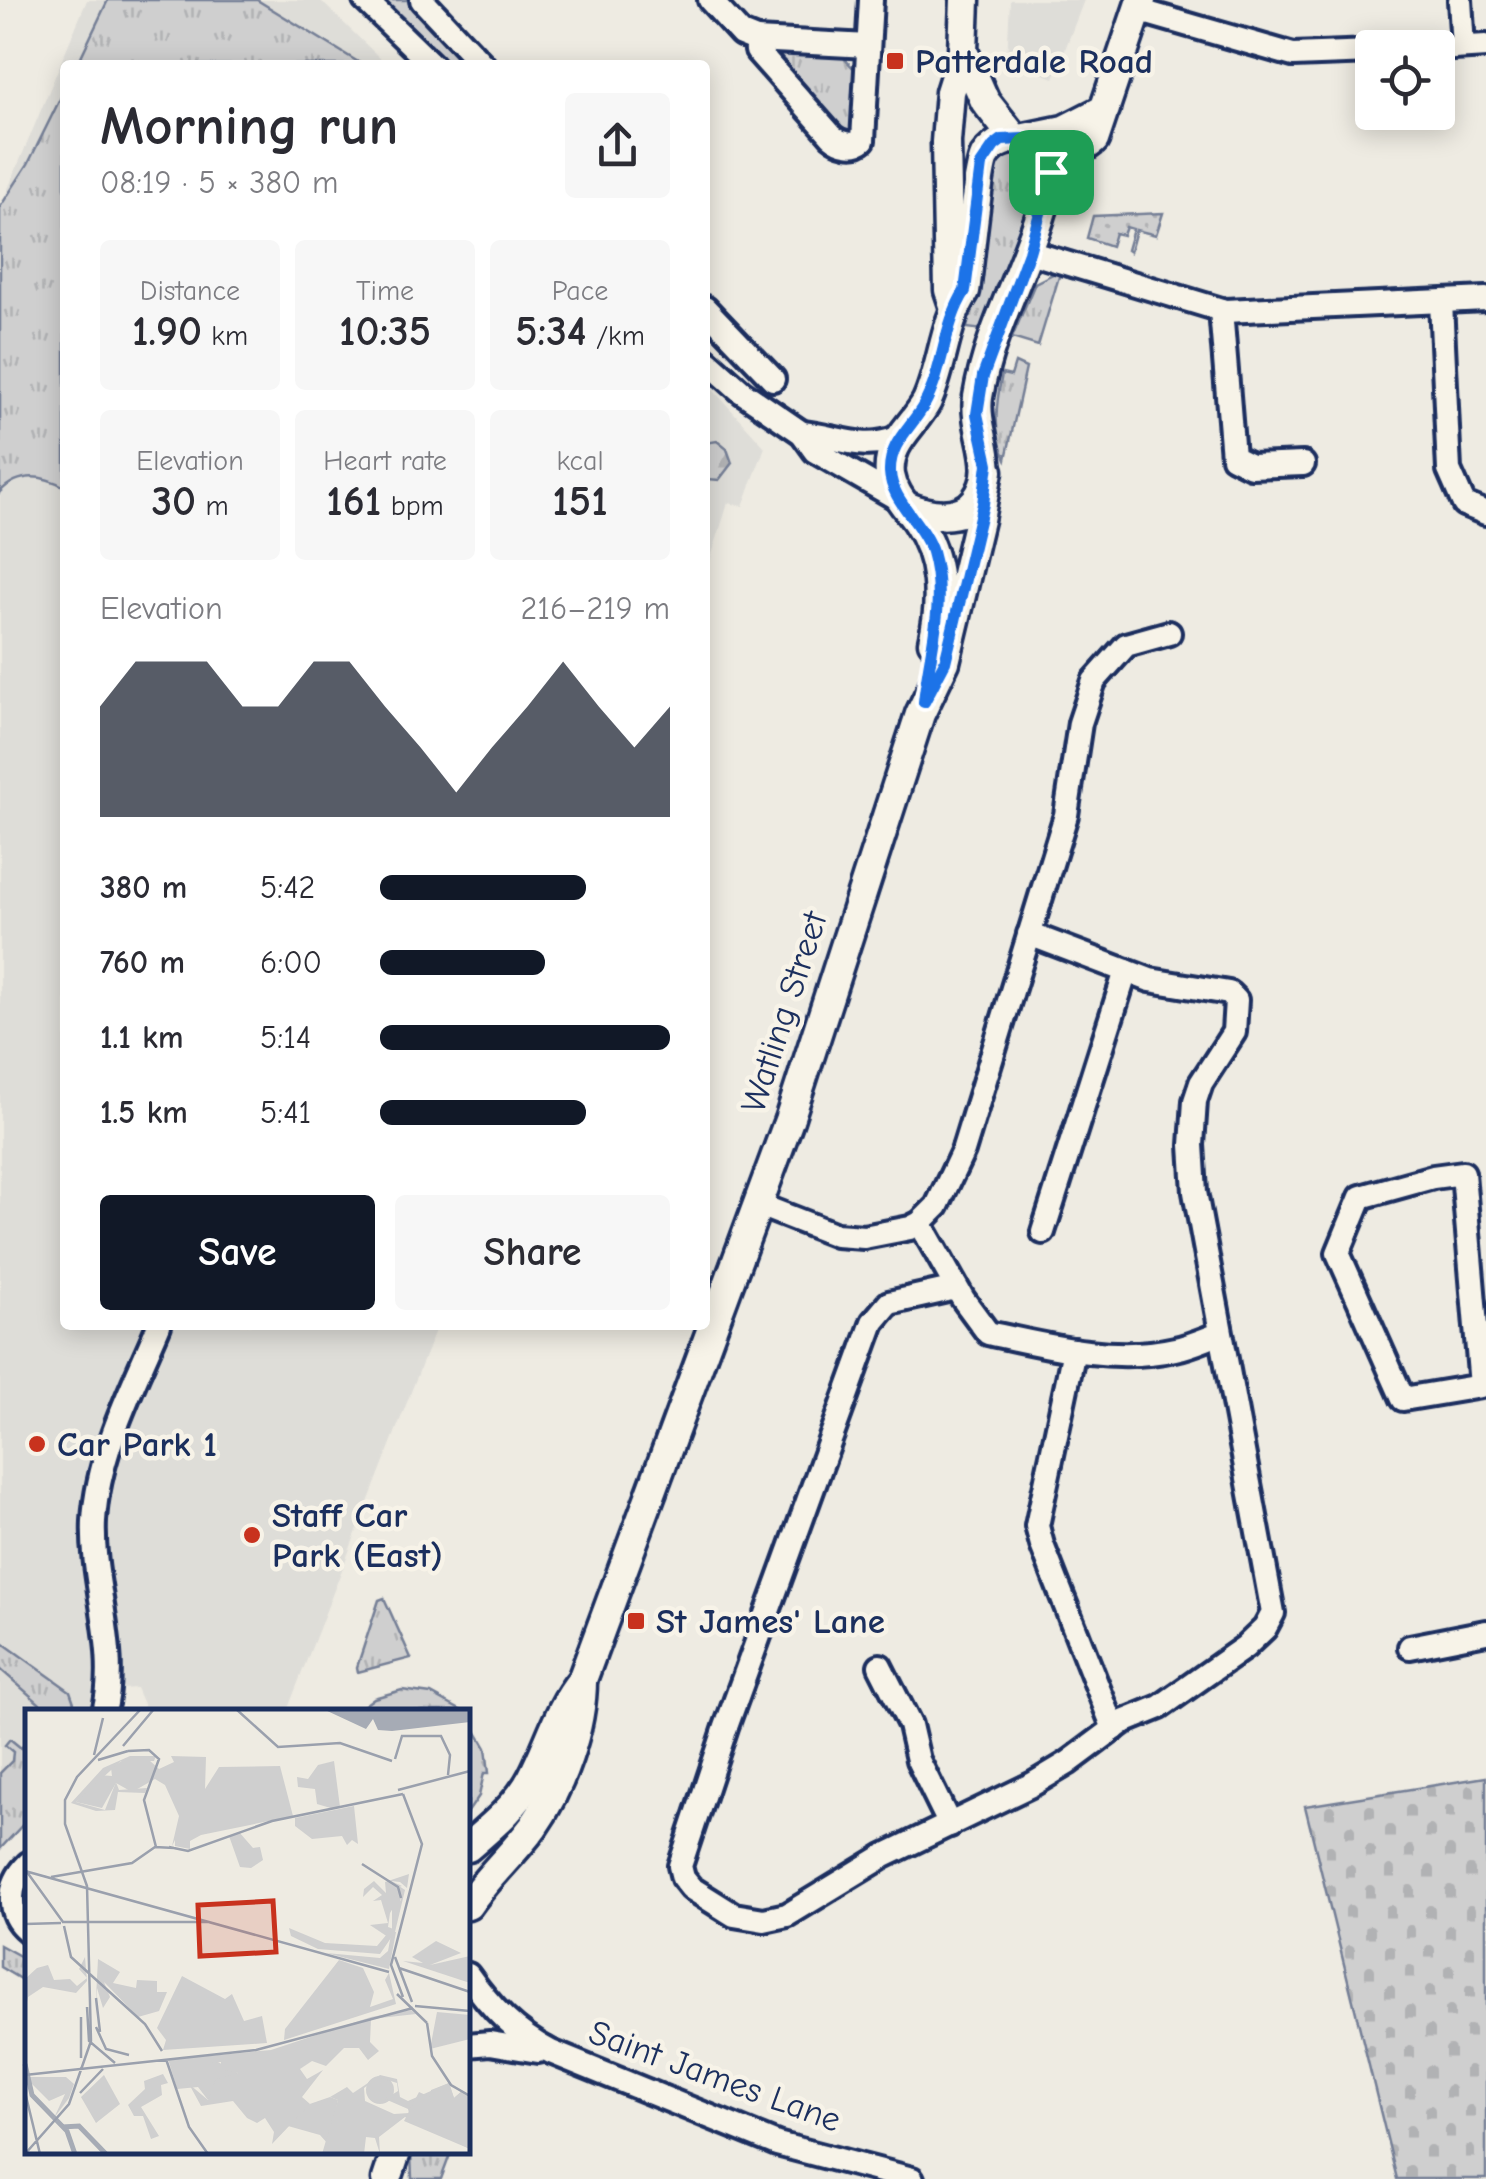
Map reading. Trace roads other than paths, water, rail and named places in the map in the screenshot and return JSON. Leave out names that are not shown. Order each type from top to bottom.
[{"type":"main road","points":[[955,306],[949,290],[945,158],[950,92],[963,51],[965,0]]},
{"type":"main road","points":[[1051,172],[1094,140],[1139,5]]},
{"type":"main road","points":[[963,51],[985,100],[1017,138],[1034,143],[1043,151],[1051,172],[1029,252],[978,397],[978,420],[988,471],[980,496],[965,511],[940,514],[903,503],[890,475],[899,437],[929,396],[955,306],[965,291],[981,165],[994,146],[1017,138],[1064,130],[1105,109]]},
{"type":"main road","name":"Watling Street","points":[[470,1845],[518,1802],[532,1779],[564,1702],[582,1680],[759,1205],[924,702],[950,646],[988,471]]},
{"type":"main road","name":"Watling Street","points":[[903,503],[930,546],[940,594],[924,702]]},
{"type":"main road","name":"Watling Street","points":[[470,1903],[544,1808],[582,1709],[582,1680]]},
{"type":"street","points":[[365,0],[427,60]]},
{"type":"street","points":[[422,0],[478,60]]},
{"type":"street","points":[[710,0],[741,34],[756,40],[868,46]]},
{"type":"street","points":[[756,40],[757,52],[832,136],[840,142],[856,144],[863,140],[871,0]]},
{"type":"street","points":[[1460,0],[1474,47]]},
{"type":"street","points":[[1139,5],[1290,54],[1355,52]]},
{"type":"street","points":[[1029,252],[1221,310],[1486,299]]},
{"type":"street","points":[[1441,302],[1449,470],[1464,504],[1486,513]]},
{"type":"street","points":[[1221,310],[1231,450],[1239,463],[1250,466],[1303,464]]},
{"type":"street","points":[[710,313],[773,379]]},
{"type":"street","points":[[710,363],[742,392],[802,434],[815,450],[903,503]]},
{"type":"street","points":[[802,434],[826,435],[860,445],[878,445],[899,437]]},
{"type":"street","points":[[759,1205],[849,1237],[885,1236],[930,1216],[949,1187],[963,1151],[1030,934],[1066,815],[1080,723],[1094,681],[1126,645],[1169,633]]},
{"type":"street","points":[[956,1288],[889,1303],[873,1322],[700,1801],[681,1856],[680,1873],[691,1888],[734,1915],[753,1920],[776,1919],[863,1867],[1068,1763],[1130,1718],[1160,1706],[1246,1646],[1266,1628],[1274,1613],[1219,1334],[1195,1192],[1192,1145],[1201,1084],[1234,1032],[1236,1000],[1229,993],[1150,980],[1030,934]]},
{"type":"street","points":[[1043,1232],[1126,971]]},
{"type":"street","points":[[1475,1172],[1481,1386],[1403,1399],[1338,1254],[1360,1197],[1433,1177],[1475,1172]]},
{"type":"street","points":[[920,1223],[984,1330],[1074,1350],[1111,1353],[1171,1350],[1219,1334]]},
{"type":"street","points":[[104,1709],[108,1686],[97,1592],[94,1520],[112,1435],[157,1330]]},
{"type":"street","points":[[1074,1350],[1037,1526],[1114,1729]]},
{"type":"street","points":[[1410,1647],[1486,1632]]},
{"type":"street","points":[[880,1666],[910,1725],[918,1760],[950,1825]]},
{"type":"street","points":[[16,1871],[12,1907],[25,1930]]},
{"type":"street","points":[[0,1916],[25,1930]]},
{"type":"street","name":"Saint James Lane","points":[[470,1978],[500,2017],[551,2052],[777,2144],[912,2179]]},
{"type":"street","name":"Saint James Lane","points":[[470,2044],[551,2052]]},
{"type":"place","name":"Patterdale Road","points":[[895,61]]},
{"type":"place","name":"Car Park 1","points":[[37,1444]]},
{"type":"place","name":"Staff Car Park (East)","points":[[252,1535]]},
{"type":"place","name":"St James' Lane","points":[[636,1621]]}]
